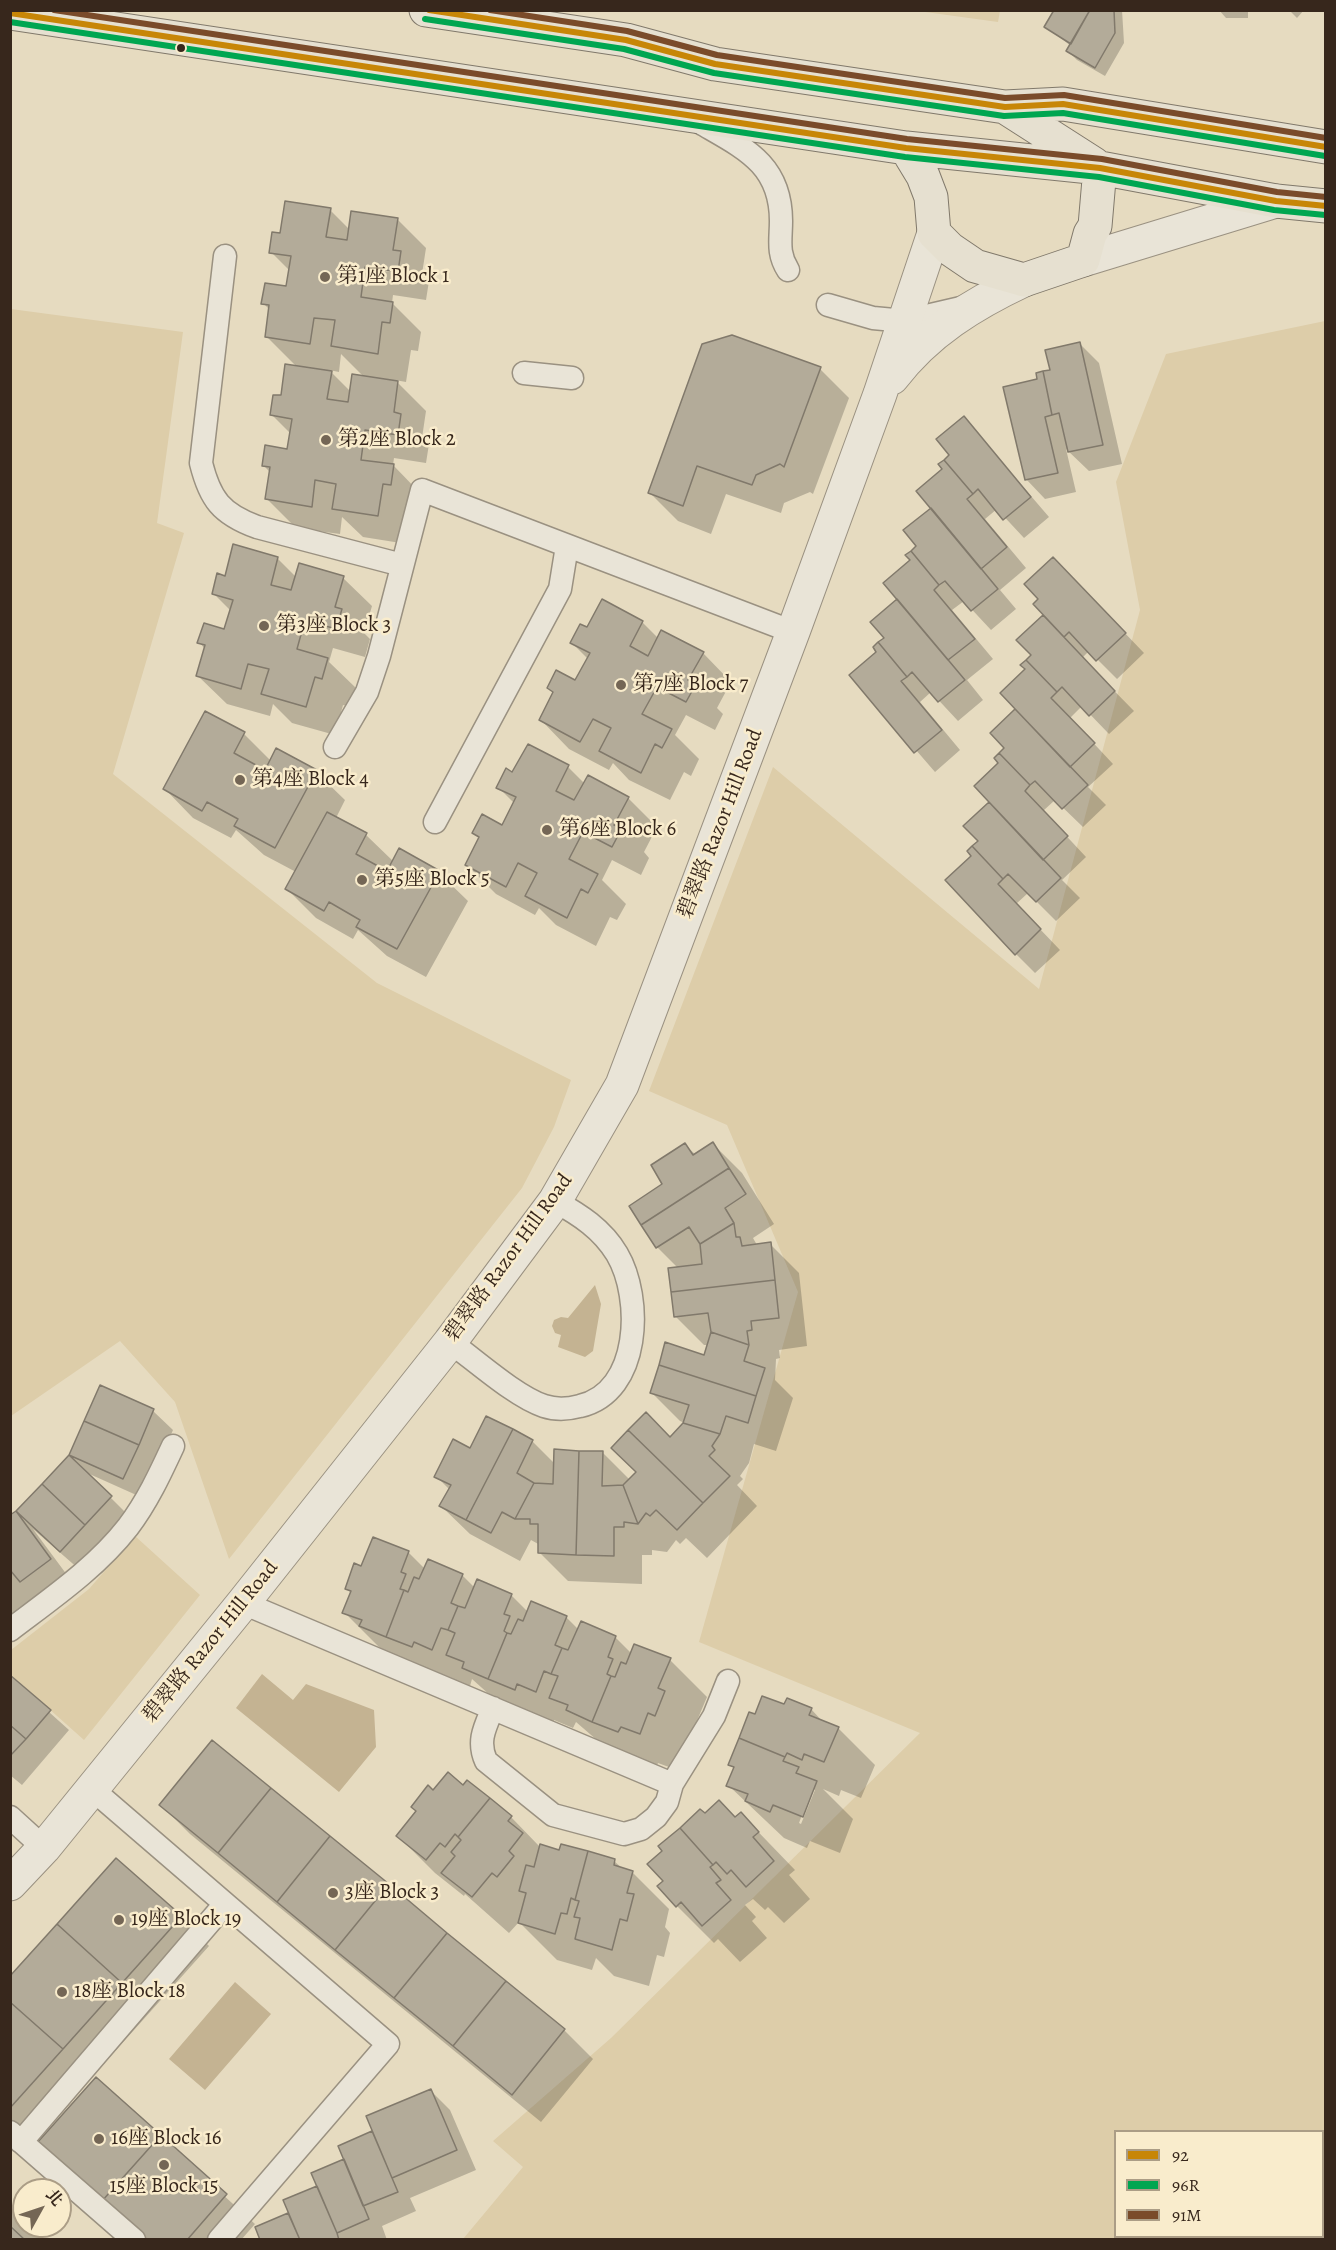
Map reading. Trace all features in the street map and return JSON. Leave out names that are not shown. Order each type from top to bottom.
[{"type":"main road","points":[[426,10],[626,40],[715,64],[1005,107],[1063,104],[1326,147]]},
{"type":"main road","points":[[10,13],[906,148],[1100,168],[1275,201],[1326,206]]},
{"type":"main road","points":[[1005,107],[1100,168]]},
{"type":"main road","points":[[906,148],[923,176],[931,197],[934,233],[950,249],[975,266],[1024,280],[1083,260],[1089,234],[1095,226],[1100,168]]},
{"type":"street","points":[[1083,260],[1275,201]]},
{"type":"street","name":"碧翠路 Razor Hill Road","points":[[10,1884],[44,1848],[243,1603],[450,1342],[555,1201],[622,1085],[793,632],[880,394],[934,233]]},
{"type":"street","name":"碧翠路 Razor Hill Road","points":[[880,394],[901,366],[925,341],[971,306],[1024,280]]},
{"type":"lane","points":[[688,115],[752,154],[766,168],[776,185],[780,204],[779,248],[788,270]]},
{"type":"lane","points":[[225,256],[201,463],[206,485],[218,504],[235,519],[402,566]]},
{"type":"lane","points":[[828,305],[873,318],[905,321],[971,306]]},
{"type":"lane","points":[[524,373],[572,378]]},
{"type":"lane","points":[[335,747],[367,692],[422,490],[793,632]]},
{"type":"lane","points":[[435,822],[560,589],[567,546]]},
{"type":"lane","points":[[450,1342],[524,1395],[544,1406],[567,1410],[590,1404],[610,1391],[623,1372],[631,1333],[632,1301],[627,1277],[618,1255],[604,1236],[586,1219],[555,1201]]},
{"type":"lane","points":[[10,1630],[98,1560],[121,1535],[154,1488],[173,1446]]},
{"type":"lane","points":[[243,1603],[672,1784]]},
{"type":"lane","points":[[493,1708],[482,1736],[481,1749],[486,1761],[553,1815],[624,1834],[641,1829],[656,1817],[667,1802],[672,1784],[714,1716],[728,1681]]},
{"type":"lane","points":[[92,1789],[388,2044],[219,2240]]},
{"type":"lane","points":[[10,1817],[44,1848]]},
{"type":"lane","points":[[134,2240],[16,2137],[225,1904]]},
{"type":"shaded area","points":[[1000,10],[998,22],[918,11]]},
{"type":"shaded area","points":[[11,309],[183,332],[157,523],[184,533],[113,774],[377,983],[571,1080],[554,1127],[522,1188],[229,1559],[175,1402],[120,1341],[11,1416]]},
{"type":"shaded area","points":[[1325,321],[1325,2239],[463,2239],[523,2167],[493,2141],[611,2038],[920,1733],[699,1642],[798,1292],[727,1125],[649,1091],[773,767],[1039,989],[1140,610],[1116,482],[1166,354]]},
{"type":"shaded area","points":[[595,1285],[601,1304],[593,1351],[585,1357],[558,1347],[561,1335],[555,1333],[552,1326],[554,1320],[561,1317],[568,1318]]},
{"type":"shaded area","points":[[135,1536],[200,1595],[84,1740],[11,1675],[11,1650],[89,1589]]},
{"type":"shaded area","points":[[262,1674],[293,1700],[306,1684],[374,1710],[376,1747],[339,1792],[236,1708]]},
{"type":"shaded area","points":[[235,1982],[271,2014],[205,2090],[169,2059]]},
{"type":"building","points":[[1054,10],[1090,10],[1071,44],[1044,27]]},
{"type":"building","points":[[1090,10],[1114,10],[1115,33],[1095,68],[1066,51]]},
{"type":"building","name":"第1座 Block 1","points":[[285,201],[331,208],[326,237],[347,240],[351,211],[398,218],[393,250],[401,251],[398,272],[365,267],[361,297],[393,302],[390,323],[382,322],[378,354],[331,346],[335,320],[314,318],[310,344],[265,337],[269,305],[261,304],[265,283],[286,286],[291,256],[269,253],[272,232],[280,233]]},
{"type":"building","points":[[732,335],[821,367],[784,467],[780,464],[756,475],[752,485],[697,466],[683,506],[648,493],[702,344]]},
{"type":"building","points":[[1080,342],[1103,445],[1068,452],[1059,413],[1052,415],[1043,371],[1050,370],[1045,350]]},
{"type":"building","name":"第2座 Block 2","points":[[285,364],[332,371],[327,399],[348,402],[352,374],[398,381],[394,412],[401,414],[398,435],[365,430],[361,460],[394,464],[391,485],[383,484],[378,516],[332,509],[336,484],[315,480],[312,507],[265,499],[270,467],[262,466],[265,445],[287,449],[292,419],[270,415],[273,395],[281,395]]},
{"type":"building","points":[[1043,371],[1052,415],[1045,417],[1058,473],[1025,480],[1003,387],[1037,379],[1036,373]]},
{"type":"building","points":[[964,416],[1031,497],[1003,520],[978,489],[973,494],[944,460],[949,455],[936,439]]},
{"type":"building","points":[[944,460],[973,494],[967,499],[1007,547],[981,569],[916,491],[942,469],[938,464]]},
{"type":"building","points":[[931,508],[998,589],[971,611],[945,581],[939,585],[911,551],[916,546],[903,530]]},
{"type":"building","name":"第3座 Block 3","points":[[233,544],[278,557],[271,585],[291,590],[299,563],[344,576],[335,607],[342,609],[336,629],[305,620],[297,649],[328,658],[322,679],[315,677],[306,707],[261,694],[269,669],[248,664],[241,689],[196,676],[205,645],[197,643],[204,623],[224,629],[233,600],[212,594],[217,573],[225,576]]},
{"type":"building","points":[[911,551],[939,585],[934,590],[975,639],[948,660],[883,583],[910,560],[905,555]]},
{"type":"building","points":[[1053,557],[1126,633],[1096,661],[1069,632],[1064,637],[1033,604],[1038,599],[1024,584]]},
{"type":"building","name":"第7座 Block 7","points":[[602,599],[643,621],[630,646],[648,656],[661,630],[704,652],[688,680],[696,684],[686,702],[657,687],[642,714],[672,729],[662,748],[655,744],[641,773],[599,751],[611,728],[593,719],[580,742],[539,720],[553,692],[547,688],[556,670],[575,680],[590,653],[570,643],[580,624],[587,627]]},
{"type":"building","points":[[897,599],[965,680],[938,702],[912,672],[907,677],[878,642],[884,638],[870,622]]},
{"type":"building","points":[[1043,615],[1115,691],[1089,716],[1062,687],[1057,692],[1026,660],[1031,655],[1016,640]]},
{"type":"building","points":[[878,642],[907,677],[901,681],[942,730],[914,753],[849,675],[876,652],[873,647]]},
{"type":"building","points":[[1026,660],[1057,692],[1051,698],[1095,743],[1070,767],[1000,693],[1025,669],[1020,665]]},
{"type":"building","points":[[1015,709],[1088,785],[1062,809],[1035,781],[1030,785],[999,753],[1004,748],[990,733]]},
{"type":"building","name":"第4座 Block 4","points":[[205,711],[245,732],[234,753],[265,770],[276,748],[317,770],[275,848],[234,826],[238,819],[207,802],[202,811],[163,789]]},
{"type":"building","name":"第6座 Block 6","points":[[528,744],[569,765],[556,791],[574,800],[588,775],[629,797],[614,825],[622,828],[612,847],[583,832],[569,859],[598,874],[588,893],[581,889],[567,918],[525,896],[537,873],[518,863],[506,887],[465,865],[479,837],[472,833],[482,814],[502,825],[516,797],[496,788],[506,768],[512,772]]},
{"type":"building","points":[[999,753],[1030,785],[1025,791],[1068,836],[1043,860],[974,786],[998,763],[994,758]]},
{"type":"building","points":[[989,802],[1061,878],[1036,902],[1008,874],[1003,879],[972,846],[978,841],[963,826]]},
{"type":"building","name":"第5座 Block 5","points":[[327,812],[367,833],[356,854],[387,871],[399,848],[440,871],[397,949],[356,927],[360,920],[329,902],[324,911],[285,889]]},
{"type":"building","points":[[972,846],[1003,879],[998,884],[1041,929],[1015,955],[945,880],[971,856],[967,851]]},
{"type":"building","points":[[713,1142],[729,1168],[641,1225],[629,1206],[662,1184],[651,1165],[685,1143],[693,1155]]},
{"type":"building","points":[[729,1168],[746,1194],[725,1208],[734,1223],[700,1244],[689,1227],[656,1248],[641,1225]]},
{"type":"building","points":[[734,1223],[736,1237],[740,1237],[742,1246],[771,1242],[775,1280],[671,1292],[668,1268],[702,1264],[700,1244]]},
{"type":"building","points":[[775,1280],[779,1318],[751,1321],[752,1330],[747,1331],[749,1345],[711,1332],[708,1313],[674,1317],[671,1292]]},
{"type":"building","points":[[711,1332],[749,1345],[744,1361],[765,1368],[756,1396],[659,1365],[665,1342],[704,1355]]},
{"type":"building","points":[[659,1365],[756,1396],[748,1423],[726,1416],[720,1434],[683,1423],[689,1405],[650,1393]]},
{"type":"building","points":[[100,1385],[154,1409],[139,1445],[84,1421]]},
{"type":"building","points":[[646,1412],[670,1437],[683,1423],[720,1434],[712,1446],[715,1450],[709,1456],[730,1476],[703,1503],[628,1430]]},
{"type":"building","points":[[486,1416],[513,1429],[466,1520],[439,1506],[451,1485],[434,1477],[453,1439],[470,1448]]},
{"type":"building","points":[[84,1421],[139,1445],[123,1479],[69,1455]]},
{"type":"building","points":[[513,1429],[533,1440],[517,1473],[534,1483],[515,1519],[502,1512],[491,1533],[466,1520]]},
{"type":"building","points":[[628,1430],[703,1503],[677,1530],[656,1510],[650,1516],[646,1513],[638,1524],[623,1485],[636,1472],[611,1448]]},
{"type":"building","points":[[554,1449],[579,1451],[576,1555],[538,1553],[538,1524],[530,1524],[530,1519],[515,1519],[534,1483],[553,1484]]},
{"type":"building","points":[[579,1451],[603,1451],[602,1486],[623,1485],[638,1524],[624,1522],[624,1527],[614,1527],[614,1556],[576,1555]]},
{"type":"building","points":[[69,1455],[112,1496],[85,1525],[42,1484]]},
{"type":"building","points":[[42,1484],[85,1525],[60,1552],[16,1511]]},
{"type":"building","points":[[16,1511],[51,1559],[20,1582],[10,1570],[10,1515]]},
{"type":"building","points":[[373,1537],[409,1551],[401,1572],[406,1574],[400,1589],[404,1590],[386,1637],[359,1626],[362,1620],[342,1613],[351,1591],[345,1589],[354,1563],[361,1566]]},
{"type":"building","points":[[428,1559],[463,1574],[451,1603],[458,1606],[448,1630],[441,1628],[432,1650],[414,1642],[412,1647],[386,1637],[404,1590],[408,1592],[414,1577],[419,1579]]},
{"type":"building","points":[[477,1579],[512,1594],[504,1614],[510,1616],[504,1631],[507,1633],[488,1679],[462,1668],[464,1662],[446,1655],[455,1633],[448,1630],[458,1606],[465,1608]]},
{"type":"building","points":[[531,1601],[567,1616],[555,1645],[562,1648],[551,1674],[544,1671],[536,1692],[517,1684],[515,1690],[488,1679],[507,1633],[511,1634],[518,1619],[523,1621]]},
{"type":"building","points":[[581,1621],[616,1636],[608,1657],[613,1659],[607,1674],[611,1676],[592,1722],[566,1710],[568,1705],[549,1698],[558,1676],[551,1674],[562,1648],[568,1650]]},
{"type":"building","points":[[634,1644],[671,1658],[658,1688],[665,1691],[655,1716],[648,1713],[640,1734],[621,1727],[618,1732],[592,1722],[611,1676],[615,1677],[621,1662],[626,1664]]},
{"type":"building","points":[[10,1675],[51,1710],[26,1739],[10,1725]]},
{"type":"building","points":[[762,1696],[784,1704],[787,1698],[812,1708],[809,1715],[839,1727],[824,1762],[804,1754],[802,1760],[787,1753],[785,1757],[739,1738],[749,1712],[755,1714]]},
{"type":"building","points":[[10,1725],[26,1739],[10,1756]]},
{"type":"building","points":[[739,1738],[785,1757],[783,1761],[799,1767],[796,1773],[817,1781],[803,1817],[773,1805],[770,1812],[745,1801],[748,1794],[726,1786],[734,1767],[728,1765]]},
{"type":"building","points":[[212,1740],[271,1788],[218,1853],[159,1805]]},
{"type":"building","points":[[448,1772],[463,1785],[467,1780],[490,1798],[458,1837],[455,1834],[445,1847],[440,1843],[426,1860],[396,1836],[416,1811],[411,1807],[428,1785],[433,1790]]},
{"type":"building","points":[[271,1788],[330,1836],[277,1902],[218,1853]]},
{"type":"building","points":[[490,1798],[512,1816],[508,1821],[523,1833],[509,1851],[514,1856],[497,1877],[492,1873],[472,1897],[441,1873],[455,1856],[451,1852],[461,1840],[458,1837]]},
{"type":"building","points":[[719,1800],[735,1817],[741,1812],[759,1832],[753,1837],[774,1861],[746,1887],[731,1870],[727,1874],[716,1862],[713,1865],[680,1828],[700,1809],[705,1813]]},
{"type":"building","points":[[680,1828],[713,1865],[710,1867],[721,1880],[716,1883],[731,1900],[702,1926],[681,1902],[676,1907],[657,1886],[663,1881],[647,1864],[662,1851],[658,1846]]},
{"type":"building","name":"3座 Block 3","points":[[330,1836],[389,1884],[335,1950],[277,1902]]},
{"type":"building","points":[[540,1844],[559,1850],[561,1844],[588,1851],[575,1900],[571,1898],[567,1914],[561,1913],[555,1934],[518,1923],[526,1893],[519,1891],[526,1865],[534,1867]]},
{"type":"building","points":[[588,1851],[615,1859],[614,1865],[633,1871],[627,1893],[634,1894],[627,1921],[620,1919],[612,1950],[575,1939],[580,1918],[574,1917],[579,1901],[575,1900]]},
{"type":"building","name":"19座 Block 19","points":[[116,1858],[182,1916],[122,1983],[57,1924]]},
{"type":"building","points":[[389,1884],[447,1933],[394,1998],[335,1950]]},
{"type":"building","name":"18座 Block 18","points":[[57,1924],[122,1983],[63,2049],[10,2002],[10,1976]]},
{"type":"building","points":[[447,1933],[506,1981],[453,2046],[394,1998]]},
{"type":"building","points":[[506,1981],[565,2029],[512,2095],[453,2046]]},
{"type":"building","points":[[10,2002],[63,2049],[10,2108]]},
{"type":"building","name":"16座 Block 16","points":[[96,2077],[161,2135],[102,2201],[37,2143]]},
{"type":"building","points":[[431,2089],[457,2150],[392,2178],[366,2116]]},
{"type":"building","points":[[372,2131],[398,2192],[363,2206],[338,2146]]},
{"type":"building","name":"15座 Block 15","points":[[161,2135],[227,2194],[187,2240],[145,2240],[102,2201]]},
{"type":"building","points":[[344,2159],[369,2219],[337,2233],[311,2173]]},
{"type":"building","points":[[317,2186],[339,2240],[300,2240],[283,2200]]},
{"type":"building","points":[[288,2213],[300,2240],[260,2240],[255,2227]]},
{"type":"building","points":[[10,2226],[12,2238],[25,2240],[10,2240]]},
{"type":"transit line","name":"91M","points":[[54,10],[907,139],[1102,159],[1277,192],[1326,197]]},
{"type":"transit line","name":"92","points":[[429,10],[626,40],[715,64],[1005,107],[1063,104],[1326,147]]},
{"type":"transit line","name":"91M","points":[[490,10],[627,31],[717,55],[1005,98],[1064,95],[1326,138]]},
{"type":"transit line","name":"92","points":[[10,13],[906,148],[1100,168],[1276,201],[1326,206]]},
{"type":"transit line","name":"96R","points":[[425,19],[624,49],[714,73],[1004,116],[1063,113],[1325,156]]},
{"type":"transit line","name":"96R","points":[[10,22],[905,157],[1099,177],[1274,210],[1325,215]]},
{"type":"place","name":"第1座 Block 1","points":[[325,277]]},
{"type":"place","name":"第2座 Block 2","points":[[326,440]]},
{"type":"place","name":"第3座 Block 3","points":[[264,626]]},
{"type":"place","name":"第7座 Block 7","points":[[621,685]]},
{"type":"place","name":"第4座 Block 4","points":[[240,780]]},
{"type":"place","name":"第6座 Block 6","points":[[547,830]]},
{"type":"place","name":"第5座 Block 5","points":[[362,880]]},
{"type":"place","name":"3座 Block 3","points":[[333,1893]]},
{"type":"place","name":"19座 Block 19","points":[[119,1920]]},
{"type":"place","name":"18座 Block 18","points":[[62,1992]]},
{"type":"place","name":"16座 Block 16","points":[[99,2139]]},
{"type":"place","name":"15座 Block 15","points":[[164,2165]]}]
